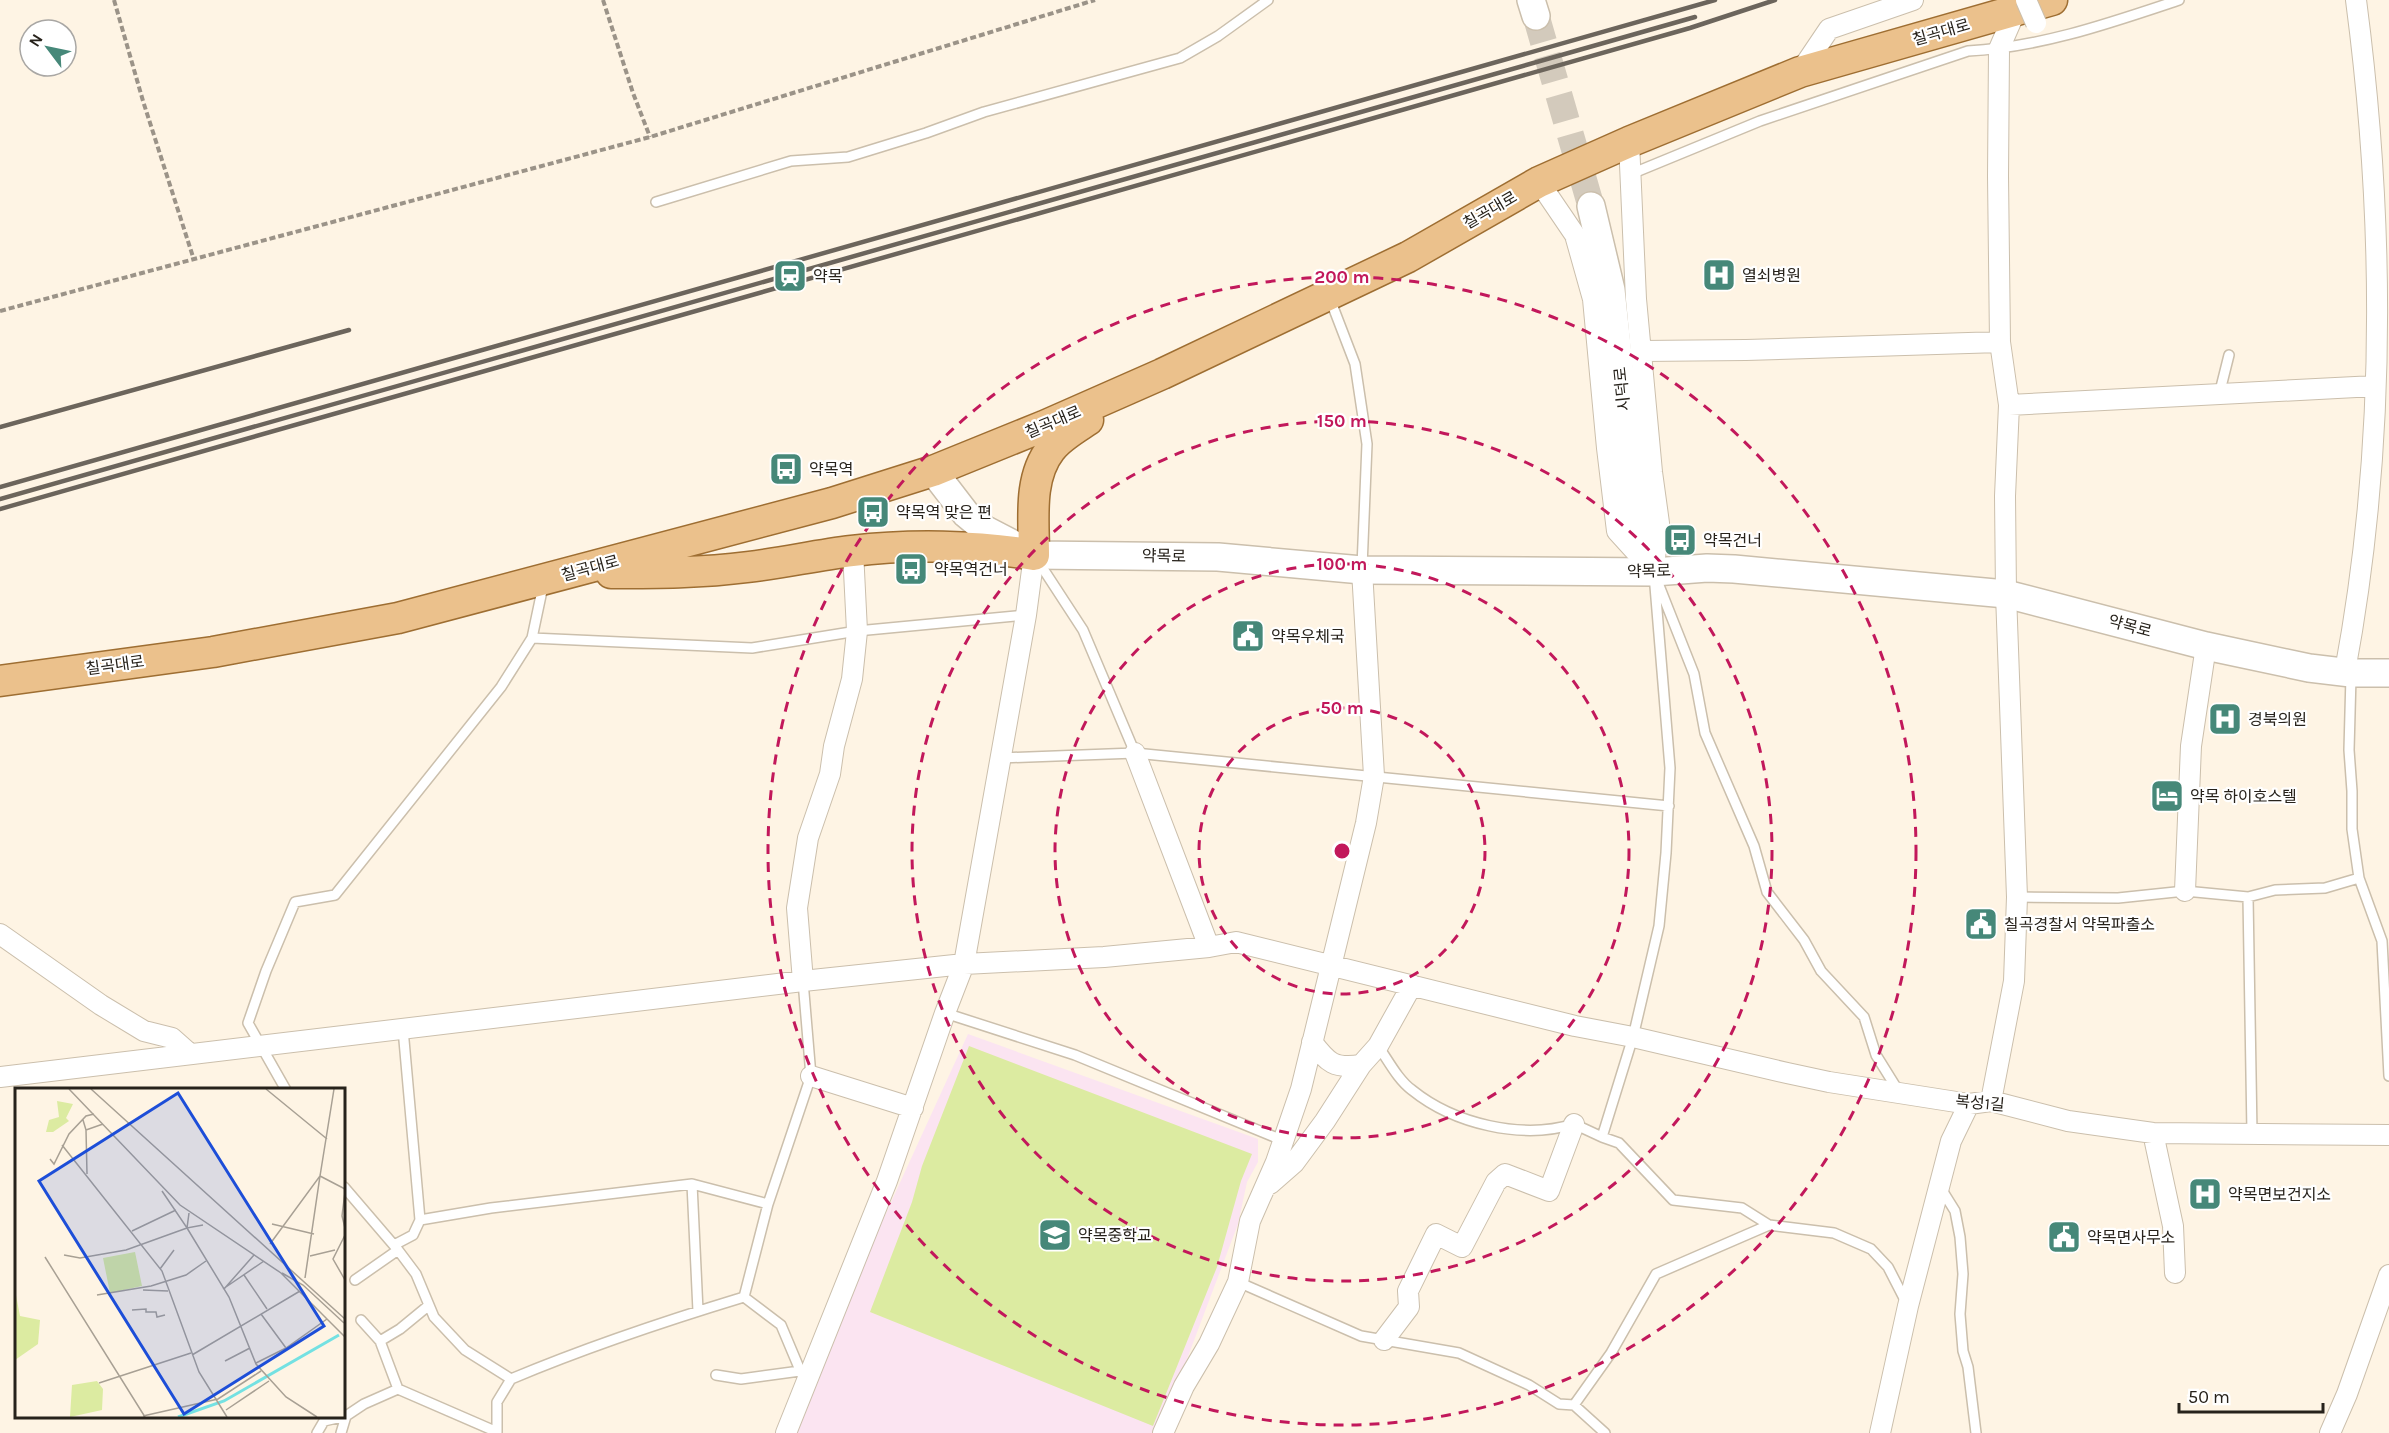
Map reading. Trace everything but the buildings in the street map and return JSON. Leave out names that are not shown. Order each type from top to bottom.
[{"type":"main road","name":"칠곡대로","points":[[0,681],[213,652],[398,618],[575,573],[832,503],[933,471],[1044,426],[1162,374],[1408,257],[1539,182],[1629,142],[1800,72],[2032,8]]},
{"type":"main road","points":[[575,573],[670,573],[747,567],[853,551],[914,548],[994,548],[1034,555],[1034,498],[1039,469],[1051,448],[1076,428],[1162,374]]},
{"type":"street","points":[[1800,72],[1829,29],[1913,0]]},
{"type":"street","points":[[2348,672],[2367,519],[2375,386],[2375,214],[2356,0]]},
{"type":"street","points":[[1991,1101],[2014,981],[2017,897],[2006,594],[2005,496],[2009,405],[2000,342],[2000,49],[2032,8]]},
{"type":"street","points":[[1629,142],[1636,299],[1659,523],[1654,572]]},
{"type":"street","points":[[1539,182],[1575,235],[1593,299],[1603,414],[1617,531],[1654,572]]},
{"type":"street","name":"시덕로","points":[[1591,206],[1611,290],[1636,522],[1654,572]]},
{"type":"street","points":[[1641,351],[2000,342]]},
{"type":"street","points":[[2009,405],[2375,386]]},
{"type":"street","name":"약목로","points":[[933,471],[966,514],[984,529],[1034,555],[1218,557],[1362,570],[1654,572],[1707,567],[1734,569],[2006,594],[2206,646],[2309,668],[2389,673]]},
{"type":"street","points":[[803,981],[798,908],[808,838],[830,774],[834,746],[852,679],[857,631],[853,551]]},
{"type":"street","points":[[786,1433],[802,1378],[862,1247],[964,964],[1026,615],[1034,555]]},
{"type":"street","points":[[1163,1433],[1184,1386],[1209,1344],[1238,1282],[1250,1221],[1276,1162],[1301,1089],[1366,823],[1374,776],[1362,570]]},
{"type":"street","points":[[2185,891],[2191,746],[2206,646]]},
{"type":"street","points":[[1135,753],[1209,947]]},
{"type":"street","points":[[0,934],[101,1005],[144,1031],[172,1038],[190,1054]]},
{"type":"street","name":"복성1길","points":[[0,1077],[803,981],[964,964],[1094,958],[1209,947],[1236,942],[1575,1026],[1633,1037],[1798,1076],[1969,1104],[1991,1101],[2068,1120],[2153,1133],[2252,1132],[2389,1135]]},
{"type":"street","points":[[1263,1189],[1294,1163],[1325,1121],[1361,1065],[1378,1046],[1412,986]]},
{"type":"street","points":[[1312,1042],[1326,1061],[1343,1068],[1361,1065]]},
{"type":"street","points":[[811,1076],[914,1108]]},
{"type":"street","points":[[1880,1433],[1908,1306],[1951,1141],[1969,1104]]},
{"type":"street","points":[[1384,1340],[1409,1306],[1408,1291],[1436,1234],[1462,1247],[1496,1182],[1505,1174],[1550,1191],[1574,1124]]},
{"type":"street","points":[[2153,1133],[2173,1226],[2175,1273]]},
{"type":"street","points":[[2330,1433],[2347,1394],[2389,1275]]},
{"type":"lane","points":[[656,202],[791,161],[848,157],[984,112],[1180,58],[1218,36],[1269,0]]},
{"type":"lane","points":[[1630,174],[1760,121],[1968,51],[2000,49],[2082,33],[2179,0]]},
{"type":"lane","points":[[1328,295],[1355,364],[1367,444],[1362,570]]},
{"type":"lane","points":[[2219,394],[2229,355]]},
{"type":"lane","points":[[1034,555],[1083,630],[1135,753]]},
{"type":"lane","points":[[1602,1137],[1633,1037],[1659,926],[1670,768],[1654,572]]},
{"type":"lane","points":[[1654,572],[1694,675],[1706,734],[1754,846],[1767,892],[1804,940],[1821,971],[1864,1017],[1876,1055],[1900,1093]]},
{"type":"lane","points":[[284,1088],[248,1023],[266,971],[295,902],[335,896],[501,687],[532,638],[544,581]]},
{"type":"lane","points":[[532,638],[752,648],[857,631],[1026,615]]},
{"type":"lane","points":[[2348,672],[2352,829],[2359,878],[2382,941],[2389,1076]]},
{"type":"lane","points":[[1001,758],[1135,753],[1669,806]]},
{"type":"lane","points":[[2017,897],[2118,898],[2185,891],[2248,897],[2275,890],[2325,888],[2359,878]]},
{"type":"lane","points":[[2248,897],[2252,1132]]},
{"type":"lane","points":[[744,1297],[768,1204],[811,1076],[803,981]]},
{"type":"lane","points":[[945,1013],[1075,1055],[1282,1140]]},
{"type":"lane","points":[[355,1280],[413,1235],[420,1220],[403,1029]]},
{"type":"lane","points":[[1378,1046],[1410,1090],[1450,1114],[1500,1128],[1556,1130],[1574,1124],[1619,1143],[1673,1200],[1742,1208],[1768,1224],[1834,1233],[1871,1249],[1888,1267],[1908,1306]]},
{"type":"lane","points":[[420,1220],[491,1208],[692,1185],[768,1204]]},
{"type":"lane","points":[[692,1185],[698,1311]]},
{"type":"lane","points":[[1940,1186],[1955,1211],[1960,1237],[1963,1274],[1960,1314],[1963,1351],[1968,1368],[1976,1433]]},
{"type":"lane","points":[[345,1188],[416,1274],[428,1306],[435,1317],[465,1350],[511,1378]]},
{"type":"lane","points":[[1574,1405],[1611,1353],[1656,1275],[1768,1224]]},
{"type":"lane","points":[[1238,1282],[1361,1336],[1459,1353],[1529,1385],[1559,1404],[1574,1405],[1605,1433]]},
{"type":"lane","points":[[716,1375],[741,1379],[802,1378],[781,1325],[744,1297]]},
{"type":"lane","points":[[361,1320],[380,1341],[398,1389],[497,1433],[497,1402],[511,1378],[553,1361],[588,1351],[639,1329],[744,1297]]},
{"type":"lane","points":[[380,1341],[400,1329],[428,1306]]},
{"type":"lane","points":[[341,1433],[346,1416],[364,1404],[398,1389]]},
{"type":"lane","points":[[317,1433],[324,1421],[337,1418]]},
{"type":"path","points":[[114,0],[143,101],[194,260]]},
{"type":"path","points":[[603,0],[633,93],[651,137]]},
{"type":"path","points":[[0,311],[651,137],[1095,0]]},
{"type":"shaded area","name":"약목중학교","points":[[968,1034],[1258,1139],[1258,1162],[1247,1182],[1238,1224],[1176,1388],[1153,1433],[795,1433],[871,1246]]},
{"type":"green space","name":"약목중학교","points":[[969,1046],[1252,1154],[1241,1181],[1217,1267],[1153,1426],[870,1312],[912,1202],[922,1166]]},
{"type":"tunnel","points":[[1536,16],[1591,206]]},
{"type":"railway","points":[[0,487],[1715,0]]},
{"type":"railway","points":[[0,509],[1690,28],[1775,0]]},
{"type":"railway","points":[[0,499],[1695,17]]},
{"type":"railway","points":[[0,427],[349,330]]},
{"type":"place","name":"열쇠병원","points":[[1719,275]]},
{"type":"place","name":"약목","points":[[790,276]]},
{"type":"place","name":"약목역","points":[[786,469]]},
{"type":"place","name":"약목역 맞은 편","points":[[873,512]]},
{"type":"place","name":"약목건너","points":[[1680,540]]},
{"type":"place","name":"약목역건너","points":[[911,569]]},
{"type":"place","name":"약목우체국","points":[[1248,636]]},
{"type":"place","name":"경북의원","points":[[2225,719]]},
{"type":"place","name":"약목 하이호스텔","points":[[2167,796]]},
{"type":"place","name":"칠곡경찰서 약목파출소","points":[[1981,924]]},
{"type":"place","name":"약목면보건지소","points":[[2205,1194]]},
{"type":"place","name":"약목중학교","points":[[1055,1235]]},
{"type":"place","name":"약목면사무소","points":[[2064,1237]]}]
